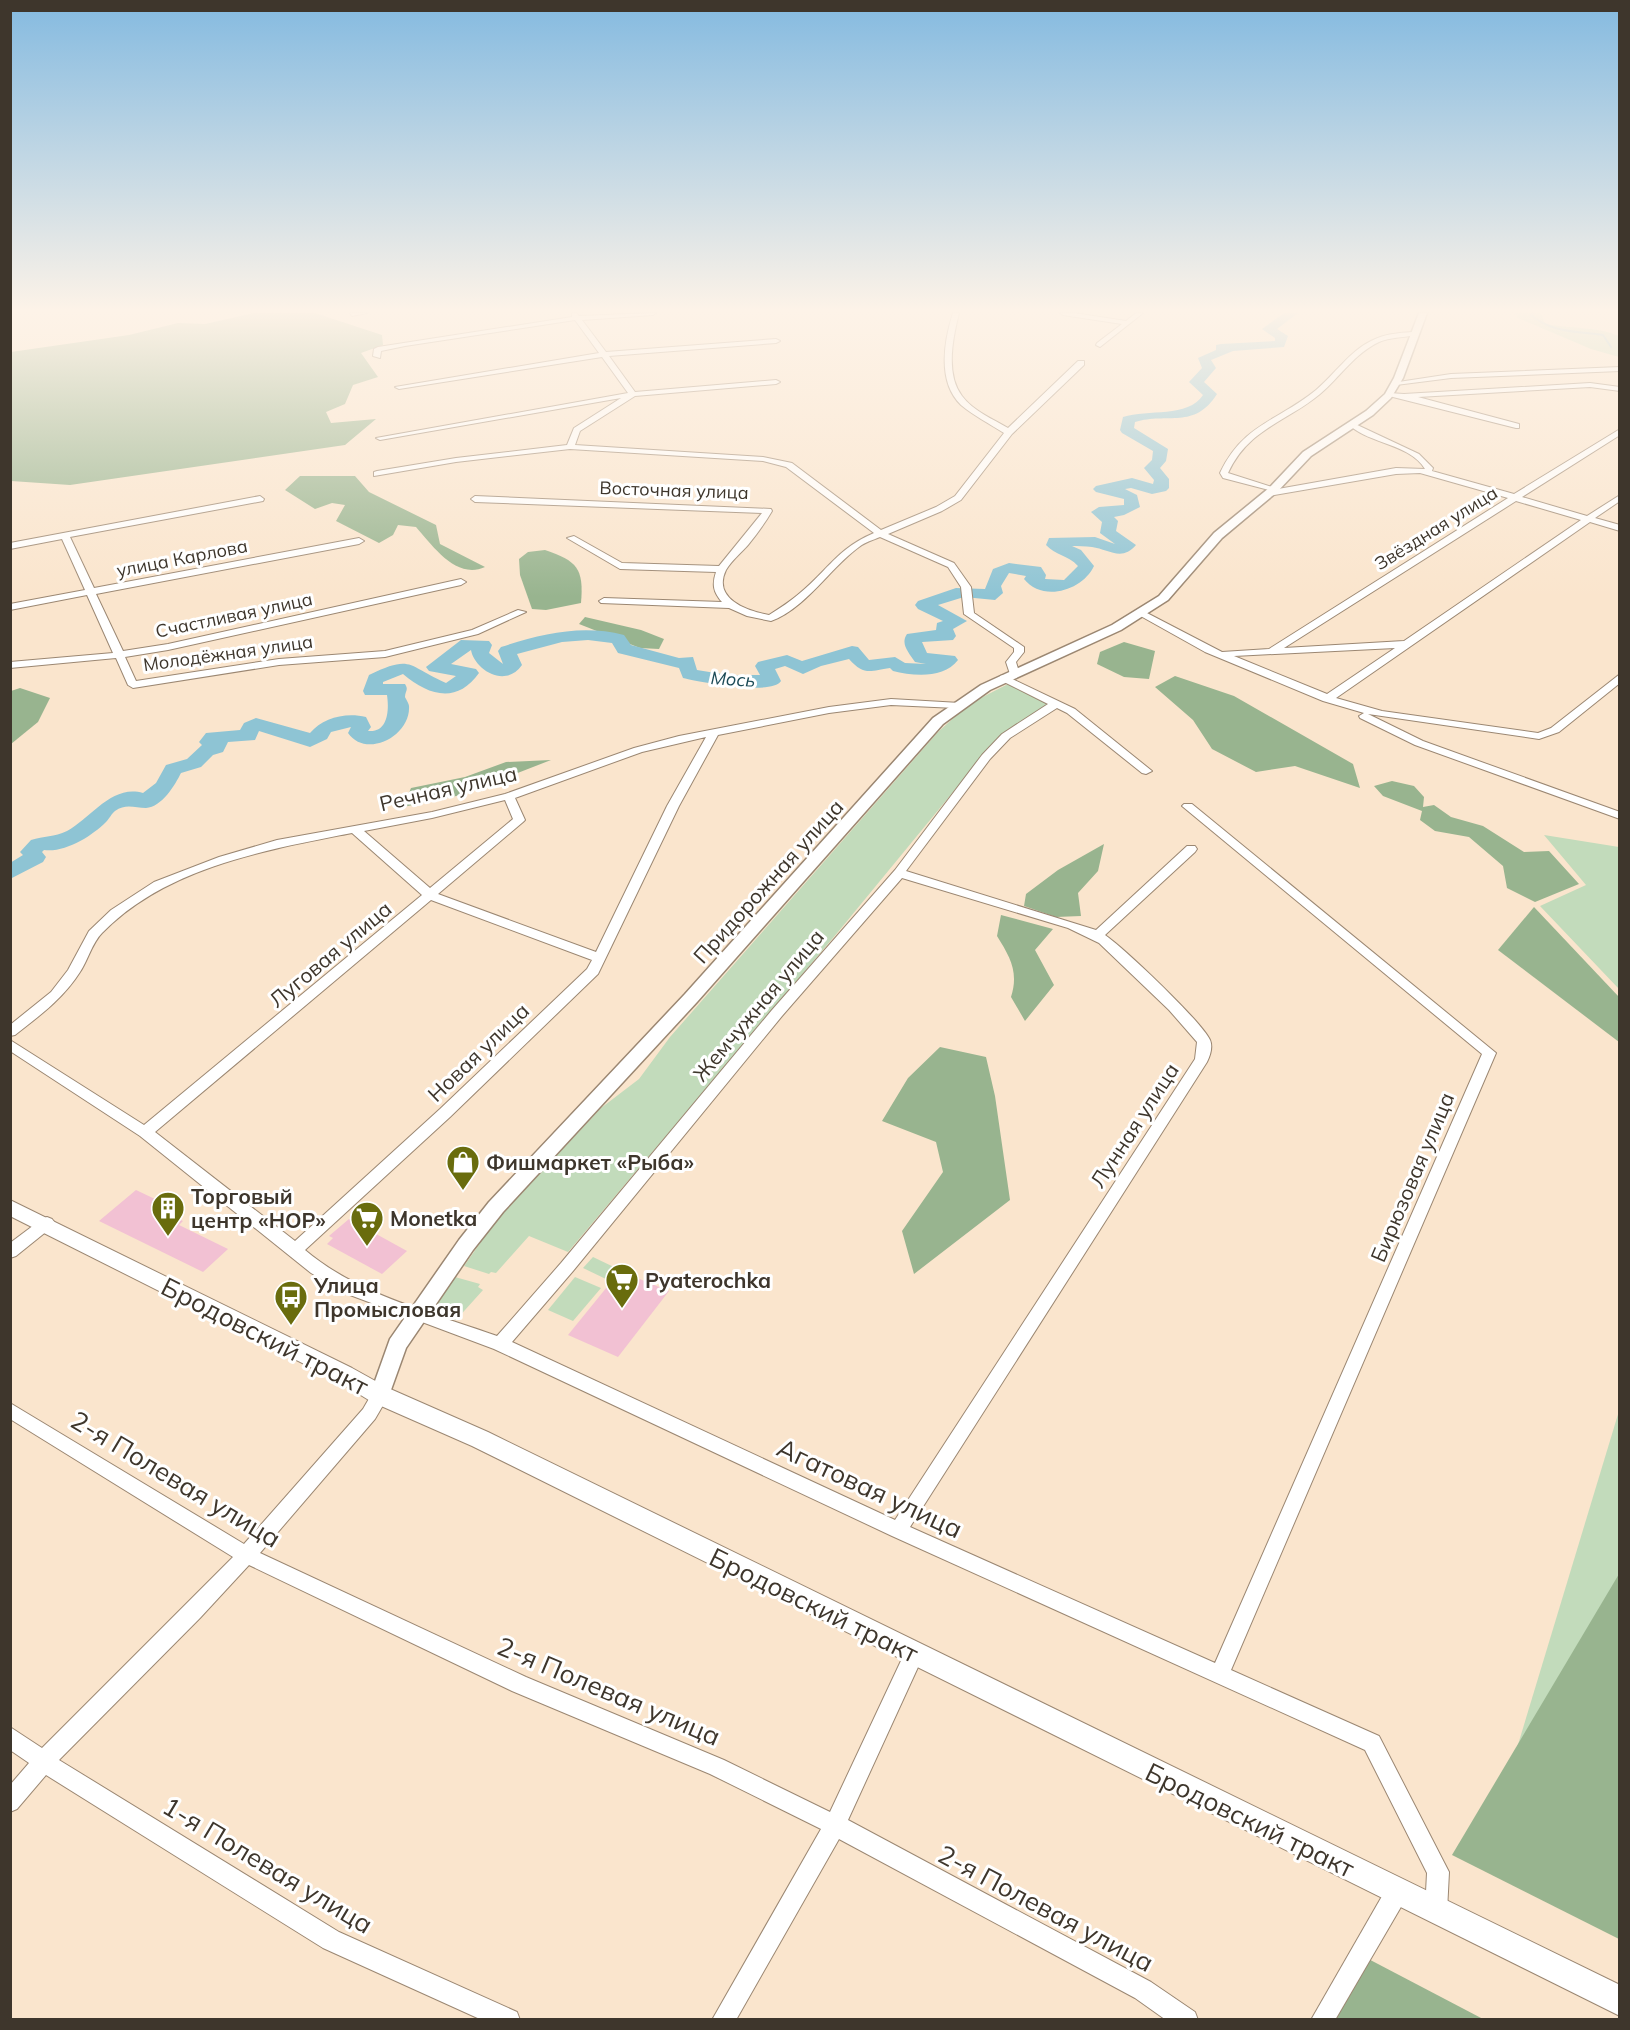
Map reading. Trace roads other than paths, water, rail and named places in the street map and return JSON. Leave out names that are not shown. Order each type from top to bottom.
[{"type":"main road","name":"Бродовский тракт","points":[[10,1207],[47,1223],[380,1395],[480,1439],[1620,2001]]},
{"type":"street","points":[[380,438],[554,408]]},
{"type":"street","points":[[570,447],[577,430],[612,408]]},
{"type":"street","points":[[972,408],[1009,432]]},
{"type":"street","points":[[604,601],[728,605],[758,616],[771,618],[805,594],[844,554],[879,533],[939,509],[958,498],[1009,432],[1034,408]]},
{"type":"street","points":[[1292,408],[1250,435],[1230,455],[1224,473],[1226,476],[1272,491],[1396,471],[1428,471],[1620,528]]},
{"type":"street","name":"Придорожная улица","points":[[380,1395],[397,1345],[466,1245],[509,1192],[676,1015],[922,739],[956,705],[1009,675],[1108,632],[1142,614],[1175,590],[1211,542],[1272,491],[1308,453],[1369,416],[1377,408]]},
{"type":"street","points":[[1448,408],[1516,426]]},
{"type":"street","points":[[1353,424],[1366,435],[1423,459],[1429,468],[1428,471]]},
{"type":"street","name":"Звёздная улица","points":[[1270,652],[1620,431]]},
{"type":"street","points":[[377,474],[456,460],[570,447],[763,459],[789,465],[879,533],[951,565],[967,591],[969,614],[1019,647],[1019,652],[1011,662],[1009,675],[1087,723],[1146,771]]},
{"type":"street","points":[[1327,699],[1620,498]]},
{"type":"street","points":[[10,546],[260,499]]},
{"type":"street","name":"Восточная улица","points":[[475,499],[768,511],[754,533],[722,569]]},
{"type":"street","name":"Молодёжная улица","points":[[65,536],[133,686],[279,662],[385,654],[475,632],[521,612]]},
{"type":"street","points":[[571,538],[620,566],[722,569],[718,582],[720,593],[728,605]]},
{"type":"street","name":"улица Карлова","points":[[10,607],[359,541]]},
{"type":"street","name":"Счастливая улица","points":[[10,665],[117,655],[168,647],[461,582]]},
{"type":"street","points":[[1142,614],[1209,650],[1344,705],[1382,714],[1539,736],[1555,730],[1620,677]]},
{"type":"street","points":[[1209,650],[1223,654],[1408,644]]},
{"type":"street","name":"Речная улица","points":[[10,1032],[56,995],[74,971],[94,934],[116,913],[158,885],[223,860],[277,843],[432,815],[509,796],[638,750],[714,732],[830,710],[891,702],[956,705]]},
{"type":"street","name":"Жемчужная улица","points":[[500,1344],[567,1267],[777,1013],[899,873],[999,743],[1057,703]]},
{"type":"street","points":[[1344,705],[1419,742],[1620,816]]},
{"type":"street","name":"Новая улица","points":[[295,1250],[593,971],[673,806],[714,732]]},
{"type":"street","name":"Луговая улица","points":[[145,1132],[431,896],[519,820],[509,796]]},
{"type":"street","name":"Бирюзовая улица","points":[[1188,806],[1489,1053],[1219,1676]]},
{"type":"street","points":[[355,830],[431,896],[599,958]]},
{"type":"street","points":[[1097,936],[1191,849]]},
{"type":"street","name":"Лунная улица","points":[[898,1530],[1202,1059],[1203,1041],[1097,936],[1062,922],[899,873]]},
{"type":"street","points":[[10,1044],[145,1132],[316,1269],[348,1288],[417,1314]]},
{"type":"street","points":[[10,1252],[47,1223]]},
{"type":"street","name":"Агатовая улица","points":[[417,1314],[500,1344],[898,1530],[1372,1743],[1438,1872],[1436,1911]]},
{"type":"street","points":[[10,1802],[42,1761],[196,1610],[246,1555],[369,1414],[380,1395]]},
{"type":"street","name":"2-я Полевая улица","points":[[10,1410],[246,1555],[519,1684],[717,1767],[835,1825],[1143,1990],[1187,2019]]},
{"type":"street","points":[[723,2019],[835,1825],[914,1654]]},
{"type":"street","name":"1-я Полевая улица","points":[[10,1737],[42,1761],[331,1940],[509,2019]]},
{"type":"street","points":[[1322,2019],[1397,1892]]},
{"type":"waterway","name":"Мось","points":[[10,873],[35,857],[31,852],[38,844],[52,844],[75,835],[98,819],[107,807],[135,797],[145,802],[164,786],[173,769],[194,763],[206,750],[216,748],[219,743],[209,742],[213,737],[248,736],[251,727],[256,724],[304,737],[310,741],[320,735],[323,728],[347,720],[359,721],[361,727],[358,733],[368,740],[382,735],[396,720],[400,706],[396,697],[398,688],[372,691],[375,679],[392,671],[407,668],[419,678],[446,690],[460,683],[470,673],[435,667],[467,644],[483,645],[480,654],[502,673],[513,665],[507,651],[549,639],[575,635],[618,639],[624,649],[679,663],[687,661],[689,674],[728,681],[772,681],[764,666],[787,660],[803,669],[814,662],[852,651],[865,666],[895,662],[899,667],[912,669],[925,670],[937,667],[949,660],[921,658],[913,646],[913,638],[928,635],[947,636],[943,627],[958,621],[924,605],[956,593],[973,592],[989,596],[995,593],[996,590],[992,587],[999,573],[1009,568],[1035,571],[1038,575],[1032,579],[1047,585],[1063,586],[1070,583],[1082,574],[1086,566],[1075,553],[1054,545],[1055,541],[1095,542],[1115,550],[1128,545],[1108,533],[1110,521],[1099,512],[1119,512],[1132,507],[1132,498],[1128,494],[1101,489],[1132,483],[1152,489],[1161,488],[1162,479],[1151,468],[1159,461],[1161,449],[1127,430],[1128,420],[1150,415],[1185,413],[1198,408]]},
{"type":"place","name":"Фишмаркет «Рыба»","points":[[463,1191]]},
{"type":"place","name":"Торговый центр «НОР»","points":[[168,1237]]},
{"type":"place","name":"Monetka","points":[[367,1247]]},
{"type":"place","name":"Pyaterochka","points":[[622,1309]]},
{"type":"place","name":"Улица Промысловая","points":[[291,1326]]}]
